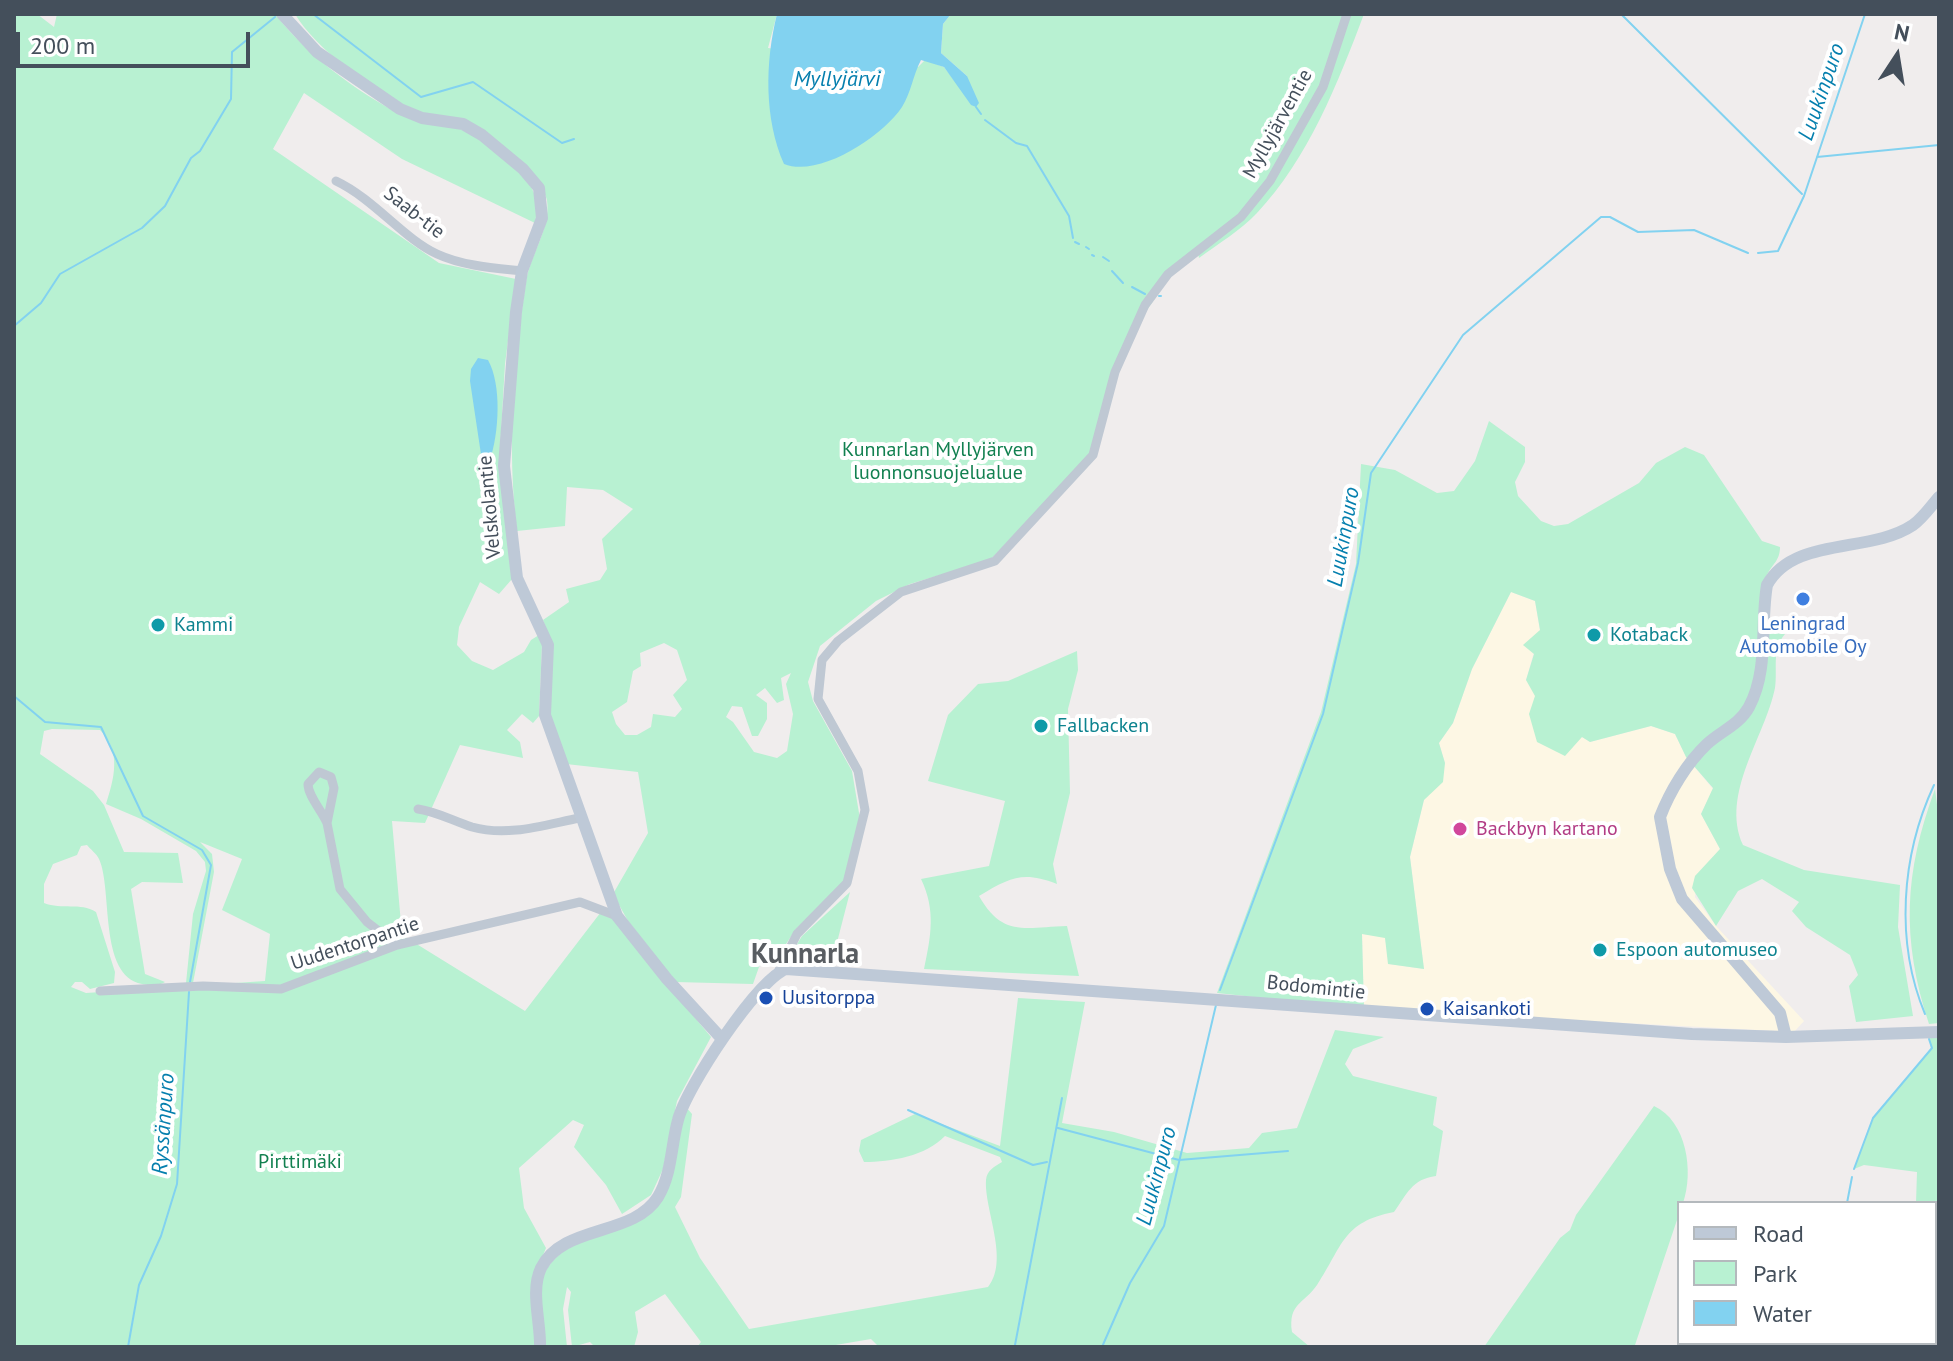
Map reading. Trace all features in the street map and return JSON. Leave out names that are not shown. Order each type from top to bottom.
[{"type":"street","name":"Velskolantie","points":[[282,14],[317,52],[400,109],[422,118],[472,129],[534,180],[543,209],[522,271],[510,365],[505,483],[517,578],[548,645],[545,715],[579,818],[617,916],[676,990],[722,1039]]},
{"type":"street","name":"Myllyjärventie","points":[[778,972],[797,934],[842,892],[847,883],[865,810],[858,771],[818,699],[822,660],[838,641],[901,592],[995,561],[1093,455],[1115,372],[1145,305],[1168,274],[1241,217],[1270,181],[1323,87],[1347,14]]},
{"type":"street","name":"Saab-tie","points":[[336,181],[355,190],[434,253],[463,263],[522,271]]},
{"type":"street","points":[[1786,1037],[1780,1013],[1682,899],[1670,869],[1660,817],[1693,760],[1709,742],[1736,723],[1750,705],[1759,679],[1767,585],[1774,572],[1787,561],[1882,538],[1913,525],[1939,497]]},
{"type":"street","points":[[327,823],[334,788],[331,777],[319,772],[308,784],[308,790],[320,805],[327,823],[340,889],[367,922],[397,945]]},
{"type":"street","points":[[418,809],[447,815],[471,826],[512,832],[579,818]]},
{"type":"street","name":"Uudentorpantie","points":[[100,991],[184,987],[281,989],[397,945],[580,902],[617,916]]},
{"type":"street","name":"Bodomintie","points":[[778,972],[804,967],[1200,996],[1374,1014],[1786,1037],[1939,1032]]},
{"type":"street","points":[[540,1347],[537,1287],[541,1269],[550,1256],[568,1244],[633,1218],[654,1203],[665,1183],[685,1101],[722,1039],[778,972]]},
{"type":"shaded area","points":[[1511,592],[1535,601],[1540,631],[1526,680],[1582,737],[1590,742],[1651,726],[1675,734],[1686,757],[1713,789],[1701,814],[1720,849],[1696,876],[1695,897],[1716,926],[1804,1021],[1794,1032],[1364,1009],[1362,934],[1385,937],[1389,964],[1424,969],[1410,857],[1424,800],[1445,763],[1439,743],[1453,723],[1472,669]]},
{"type":"green space","name":"Pirttimäki","points":[[14,14],[37,14],[54,27],[57,14],[275,14],[315,56],[377,101],[409,117],[460,129],[490,147],[530,185],[536,200],[535,223],[402,159],[304,93],[273,149],[439,263],[516,279],[505,364],[499,467],[512,579],[499,594],[480,582],[459,627],[457,645],[472,661],[493,670],[524,652],[531,640],[539,635],[542,645],[539,716],[533,723],[522,714],[507,730],[520,742],[523,758],[460,745],[425,823],[392,821],[402,935],[525,1011],[604,908],[711,1037],[677,1101],[663,1169],[651,1195],[622,1214],[606,1185],[574,1147],[584,1125],[573,1120],[519,1168],[524,1208],[546,1248],[534,1277],[534,1347],[14,1347]],"holes":[[[100,730],[114,756],[106,804],[141,819],[196,851],[205,862],[206,871],[193,914],[186,983],[193,983],[214,872],[212,854],[200,842],[242,859],[222,910],[270,934],[265,981],[86,993],[71,987],[75,982],[82,982],[90,989],[114,983],[115,972],[96,912],[84,907],[44,903],[44,884],[53,864],[77,855],[81,846],[87,845],[97,855],[103,873],[113,949],[128,978],[145,985],[165,982],[145,974],[131,889],[142,882],[183,883],[178,853],[124,852],[104,805],[93,791],[40,754],[44,731]]]},
{"type":"green space","name":"Kunnarlan Myllyjärven luonnonsuojelualue","points":[[295,14],[777,14],[768,48],[918,67],[925,60],[944,67],[954,80],[967,76],[941,53],[943,24],[951,14],[1364,14],[1320,119],[1292,169],[1251,219],[1229,237],[1199,258],[1197,249],[1183,258],[1131,333],[1094,453],[990,560],[910,584],[876,601],[820,646],[808,682],[813,701],[852,771],[860,819],[843,883],[796,929],[784,947],[772,949],[759,967],[753,984],[675,982],[628,921],[613,894],[648,833],[638,772],[566,764],[549,714],[552,644],[543,620],[569,602],[566,589],[600,580],[607,569],[602,539],[633,509],[603,490],[567,487],[565,526],[517,531],[512,468],[515,376],[528,272],[546,221],[547,200],[544,193],[519,162],[489,135],[397,103],[347,69]],"holes":[[[664,643],[677,650],[687,680],[673,695],[682,709],[675,717],[653,714],[651,727],[637,735],[625,735],[616,724],[612,712],[627,702],[633,671],[641,666],[640,653]],[[791,673],[786,684],[793,714],[787,751],[777,758],[754,752],[726,717],[732,706],[742,707],[752,736],[758,736],[767,719],[767,703],[756,695],[765,688],[777,703],[784,700],[781,678]]]},
{"type":"green space","points":[[1489,421],[1525,447],[1525,462],[1515,482],[1518,496],[1541,521],[1554,526],[1568,524],[1639,483],[1656,463],[1685,447],[1704,455],[1762,541],[1780,547],[1763,586],[1758,620],[1785,634],[1776,653],[1775,688],[1770,707],[1740,786],[1737,826],[1743,845],[1804,870],[1900,885],[1898,927],[1913,1016],[1856,1022],[1849,986],[1858,975],[1850,955],[1806,927],[1792,911],[1799,902],[1762,879],[1738,891],[1716,926],[1692,888],[1695,876],[1720,849],[1701,814],[1713,788],[1686,757],[1675,734],[1651,726],[1590,742],[1582,737],[1565,756],[1537,742],[1529,714],[1535,696],[1526,680],[1534,654],[1523,645],[1540,630],[1535,601],[1511,592],[1472,669],[1453,723],[1439,743],[1445,763],[1443,782],[1424,800],[1410,857],[1424,969],[1388,964],[1385,938],[1362,934],[1364,1009],[1217,993],[1321,712],[1356,564],[1361,464],[1395,470],[1437,493],[1454,491],[1475,461]]},
{"type":"green space","points":[[1077,651],[1078,670],[1068,709],[1070,793],[1053,864],[1057,884],[1035,878],[1017,878],[979,896],[997,919],[1006,924],[1027,928],[1067,926],[1079,976],[924,969],[931,923],[929,902],[921,879],[989,866],[1005,801],[928,781],[948,715],[978,684],[1008,681]]},
{"type":"green space","points":[[1935,789],[1939,820],[1939,1023],[1929,1024],[1914,963],[1910,906],[1917,849]]},
{"type":"green space","points":[[850,892],[833,958],[791,954],[802,936]]},
{"type":"green space","points":[[1018,998],[1085,1002],[1062,1123],[1114,1132],[1187,1153],[1249,1148],[1262,1133],[1297,1128],[1335,1030],[1384,1037],[1353,1049],[1345,1064],[1353,1076],[1437,1097],[1433,1125],[1443,1131],[1436,1176],[1416,1184],[1394,1212],[1377,1216],[1354,1229],[1339,1247],[1317,1285],[1292,1315],[1292,1332],[1310,1347],[879,1347],[871,1339],[824,1347],[697,1347],[701,1342],[665,1294],[635,1312],[638,1332],[634,1347],[595,1347],[590,1342],[572,1347],[568,1310],[571,1292],[567,1287],[563,1309],[567,1347],[544,1347],[540,1291],[544,1274],[554,1260],[585,1237],[655,1207],[686,1107],[692,1114],[681,1197],[675,1207],[700,1258],[749,1329],[988,1287],[994,1276],[997,1249],[986,1180],[989,1171],[1002,1162],[1000,1157],[945,1136],[918,1153],[885,1161],[864,1162],[859,1151],[861,1140],[915,1114],[1000,1146]]},
{"type":"green space","points":[[1929,1038],[1939,1038],[1939,1347],[1910,1347],[1937,1345],[1937,1201],[1916,1201],[1917,1172],[1864,1165],[1854,1169],[1873,1118],[1931,1049]]},
{"type":"green space","points":[[1654,1106],[1665,1113],[1681,1135],[1688,1177],[1684,1201],[1677,1201],[1677,1220],[1635,1345],[1484,1347],[1560,1238],[1570,1230],[1576,1215]]},
{"type":"water","name":"Myllyjärvi","points":[[777,14],[951,14],[943,24],[941,53],[967,76],[979,103],[976,107],[971,105],[944,67],[921,60],[902,107],[880,131],[831,160],[798,167],[784,164],[777,147],[768,90],[770,51]]},
{"type":"water","points":[[478,358],[488,360],[497,396],[493,449],[490,460],[482,461],[470,381],[471,369]]},
{"type":"waterway","points":[[313,14],[421,97],[473,82],[562,143],[574,139]]},
{"type":"waterway","points":[[1621,14],[1802,194]]},
{"type":"waterway","name":"Luukinpuro","points":[[1758,253],[1778,251],[1804,196],[1865,14]]},
{"type":"waterway","points":[[14,326],[41,303],[60,274],[142,228],[165,206],[191,158],[200,151],[231,99],[232,52],[275,17]]},
{"type":"waterway","points":[[976,107],[981,114]]},
{"type":"waterway","points":[[985,120],[1016,143],[1027,146],[1069,216],[1073,238]]},
{"type":"waterway","points":[[1817,157],[1939,145]]},
{"type":"waterway","name":"Luukinpuro","points":[[1220,990],[1323,714],[1358,563],[1371,473],[1463,335],[1601,217],[1610,217],[1638,232],[1694,230],[1748,253]]},
{"type":"waterway","points":[[1075,242],[1079,244]]},
{"type":"waterway","points":[[1103,257],[1109,261]]},
{"type":"waterway","points":[[1112,271],[1123,283]]},
{"type":"waterway","points":[[1132,287],[1145,294]]},
{"type":"waterway","name":"Ryssänpuro","points":[[14,696],[45,722],[101,727],[143,816],[202,850],[211,865],[190,982]]},
{"type":"waterway","points":[[1925,1014],[1909,958],[1906,899],[1914,841],[1934,785]]},
{"type":"waterway","name":"Ryssänpuro","points":[[128,1347],[139,1285],[161,1236],[177,1184],[189,992]]},
{"type":"waterway","name":"Luukinpuro","points":[[1102,1347],[1130,1283],[1164,1226],[1216,1005]]},
{"type":"waterway","points":[[1854,1169],[1873,1118],[1932,1048],[1929,1039]]},
{"type":"waterway","points":[[1015,1345],[1062,1098]]},
{"type":"waterway","points":[[908,1110],[1033,1165],[1047,1162]]},
{"type":"waterway","points":[[1058,1128],[1179,1160],[1288,1151]]},
{"type":"waterway","points":[[1847,1201],[1852,1177]]},
{"type":"place","name":"Leningrad Automobile Oy","points":[[1803,599]]},
{"type":"place","name":"Kammi","points":[[158,625]]},
{"type":"place","name":"Kotaback","points":[[1594,635]]},
{"type":"place","name":"Fallbacken","points":[[1041,726]]},
{"type":"place","name":"Backbyn kartano","points":[[1460,829]]},
{"type":"place","name":"Espoon automuseo","points":[[1600,950]]},
{"type":"place","name":"Uusitorppa","points":[[766,998]]},
{"type":"place","name":"Kaisankoti","points":[[1427,1009]]},
{"type":"district","name":"Kunnarla","points":[[805,955]]}]
